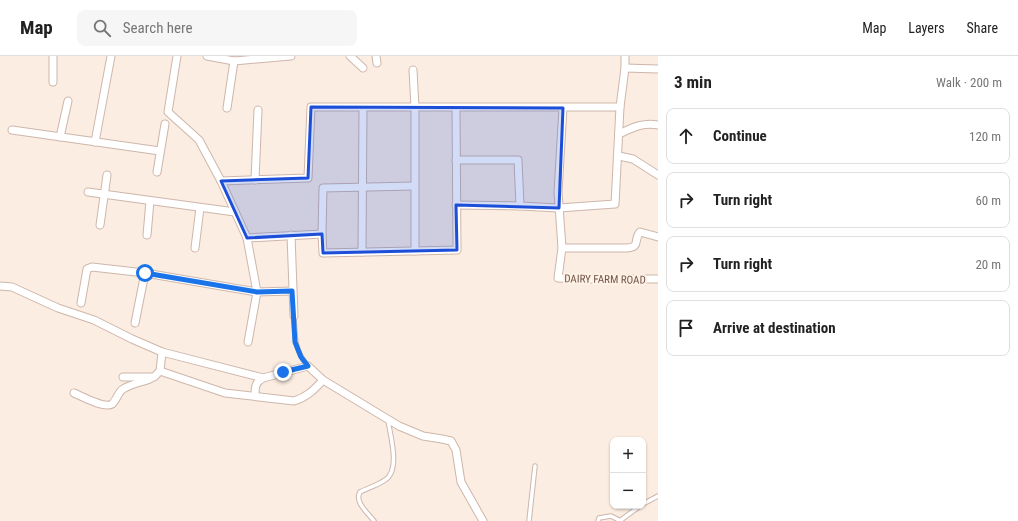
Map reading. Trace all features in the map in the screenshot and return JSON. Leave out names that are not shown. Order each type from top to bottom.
[{"type":"street","points":[[53,56],[53,82]]},
{"type":"street","points":[[95,142],[111,56]]},
{"type":"street","points":[[177,56],[168,112],[199,140],[221,181],[247,238],[257,292],[248,342]]},
{"type":"street","points":[[207,56],[234,61],[292,56]]},
{"type":"street","points":[[350,56],[364,68]]},
{"type":"street","points":[[456,204],[559,208],[615,204],[619,156],[620,107],[625,56]]},
{"type":"street","points":[[227,108],[234,61]]},
{"type":"street","points":[[625,68],[658,68]]},
{"type":"street","points":[[413,70],[415,108],[415,251]]},
{"type":"street","points":[[60,137],[68,101]]},
{"type":"street","points":[[221,181],[308,178],[310,108],[620,107]]},
{"type":"street","points":[[362,252],[363,108]]},
{"type":"street","points":[[414,186],[323,188],[323,252],[457,250],[456,108]]},
{"type":"street","points":[[563,108],[558,192],[562,248],[634,248],[640,232],[658,237]]},
{"type":"street","points":[[255,180],[258,110]]},
{"type":"street","points":[[619,134],[637,126],[650,123],[658,125]]},
{"type":"street","points":[[157,172],[165,124]]},
{"type":"street","points":[[12,130],[160,151]]},
{"type":"street","points":[[619,156],[633,159],[658,175]]},
{"type":"street","points":[[456,160],[518,160],[520,206]]},
{"type":"street","points":[[100,225],[107,175]]},
{"type":"street","points":[[88,192],[236,212]]},
{"type":"street","points":[[147,235],[150,201]]},
{"type":"street","points":[[195,248],[200,208]]},
{"type":"street","points":[[247,238],[322,234]]},
{"type":"street","points":[[291,235],[294,316]]},
{"type":"street","name":"DAIRY FARM ROAD","points":[[562,248],[558,278],[658,279]]},
{"type":"street","points":[[81,303],[87,269],[92,266],[145,273],[257,292],[292,291]]},
{"type":"street","points":[[134,323],[145,273]]},
{"type":"street","points":[[0,286],[12,287],[58,308],[94,320],[162,352],[263,378]]},
{"type":"street","points":[[74,393],[89,400],[110,405],[123,389],[154,377],[160,371],[162,352]]},
{"type":"street","points":[[255,396],[258,380],[308,366],[323,380],[399,426],[423,436],[452,442],[456,450],[461,482],[483,521]]},
{"type":"street","points":[[160,371],[225,393],[294,401],[311,393],[323,380]]},
{"type":"street","points":[[123,377],[154,377]]},
{"type":"lane","points":[[294,316],[295,342],[301,357],[308,366]]},
{"type":"lane","points":[[374,521],[358,501],[357,496],[360,492],[386,479],[391,474],[394,464],[388,420]]},
{"type":"lane","points":[[528,521],[535,466]]},
{"type":"lane","points":[[646,502],[658,496]]},
{"type":"lane","points":[[598,521],[599,518],[611,516],[621,521],[636,509]]},
{"type":"highlighted area","points":[[311,107],[563,108],[559,208],[456,205],[457,250],[323,253],[322,234],[247,238],[221,181],[308,178]]},
{"type":"route","points":[[145,273],[257,292],[292,291],[295,342],[301,357],[308,366],[283,372]]}]
